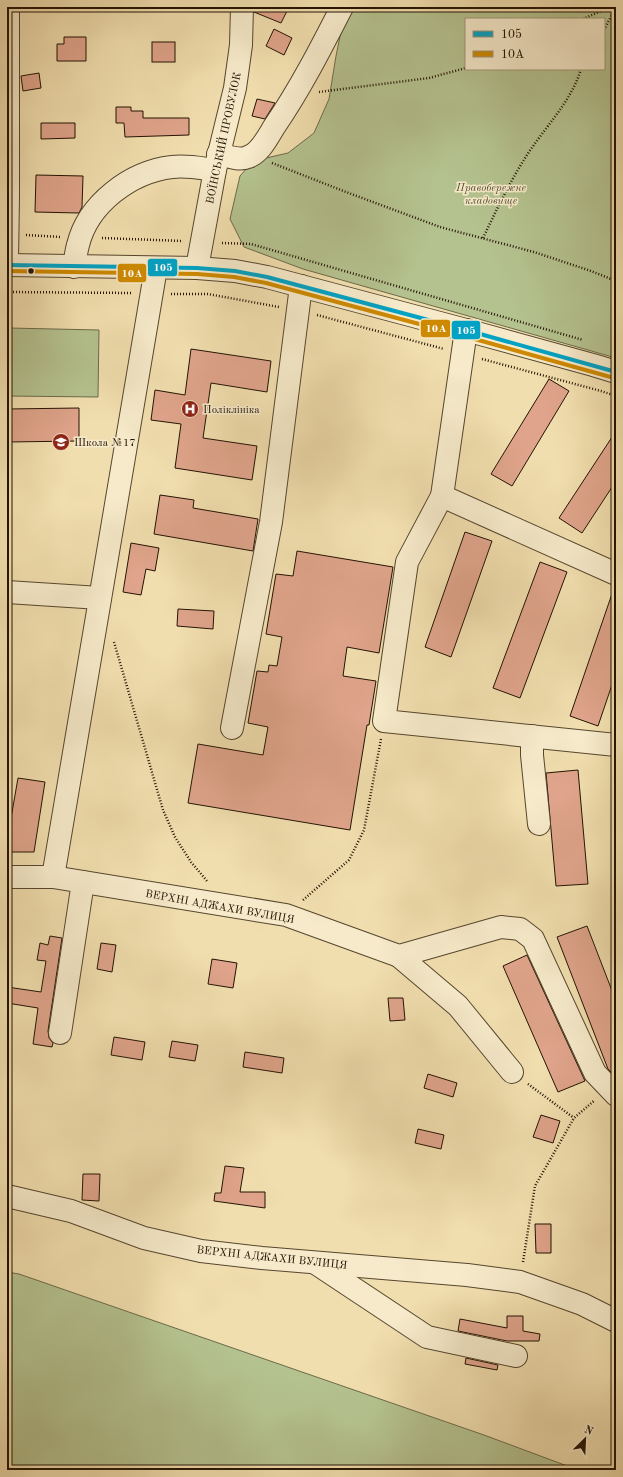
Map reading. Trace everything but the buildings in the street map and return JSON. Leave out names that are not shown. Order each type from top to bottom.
[{"type":"street","points":[[7,261],[8,7]]},
{"type":"street","name":"ВОЇНСЬКИЙ ПРОВУЛОК","points":[[196,268],[216,162],[235,88],[240,45],[242,7]]},
{"type":"street","points":[[74,267],[81,237],[101,203],[113,192],[136,178],[155,170],[248,158],[252,155],[266,140],[296,94],[342,7]]},
{"type":"street","points":[[7,265],[196,268],[235,271],[267,277],[301,286],[616,372]]},
{"type":"street","points":[[53,877],[156,268]]},
{"type":"street","points":[[232,728],[271,522],[301,286]]},
{"type":"street","points":[[466,330],[442,496],[407,562],[384,721],[616,744]]},
{"type":"street","points":[[442,496],[616,574]]},
{"type":"street","points":[[7,592],[100,598]]},
{"type":"street","points":[[532,736],[532,755],[538,824]]},
{"type":"street","name":"ВЕРХНІ АДЖАХИ ВУЛИЦЯ","points":[[7,877],[53,877],[286,915],[399,956]]},
{"type":"street","points":[[60,1032],[83,882]]},
{"type":"street","points":[[399,956],[501,927],[520,929],[533,939],[595,1073],[612,1092]]},
{"type":"street","points":[[399,956],[458,1006],[512,1072]]},
{"type":"street","name":"ВЕРХНІ АДЖАХИ ВУЛИЦЯ","points":[[7,1196],[72,1211],[144,1238],[201,1251],[466,1275],[520,1282],[582,1304],[616,1321]]},
{"type":"street","points":[[315,1262],[427,1337],[516,1356]]},
{"type":"path","points":[[585,18],[610,7]]},
{"type":"path","points":[[605,28],[616,7]]},
{"type":"path","points":[[296,94],[428,78],[465,68]]},
{"type":"path","points":[[483,238],[502,197],[529,152],[562,106],[578,80],[581,70]]},
{"type":"path","points":[[252,155],[433,224],[534,252],[616,281]]},
{"type":"path","points":[[8,235],[251,244],[587,341]]},
{"type":"path","points":[[7,292],[208,294],[318,315],[616,396]]},
{"type":"path","points":[[112,636],[163,810],[175,837],[191,862],[227,906]]},
{"type":"path","points":[[286,915],[350,860],[364,830],[384,721]]},
{"type":"path","points":[[512,1072],[574,1118]]},
{"type":"path","points":[[524,1257],[534,1186],[574,1118],[612,1092]]},
{"type":"green space","name":"Правобережне кладовище","points":[[346,7],[616,7],[616,358],[303,269],[244,247],[230,219],[240,176],[253,161],[288,153],[314,133],[329,99]]},
{"type":"green space","points":[[9,328],[99,330],[98,397],[8,396]]},
{"type":"green space","points":[[7,1272],[19,1274],[484,1435],[578,1470],[7,1470]]},
{"type":"transit line","name":"105","points":[[7,265],[197,268],[235,271],[267,277],[616,372]]},
{"type":"transit line","name":"10А","points":[[7,271],[197,274],[234,277],[266,283],[614,378]]},
{"type":"place","name":"Поліклініка","points":[[190,409]]},
{"type":"place","name":"Школа №17","points":[[61,442]]}]
